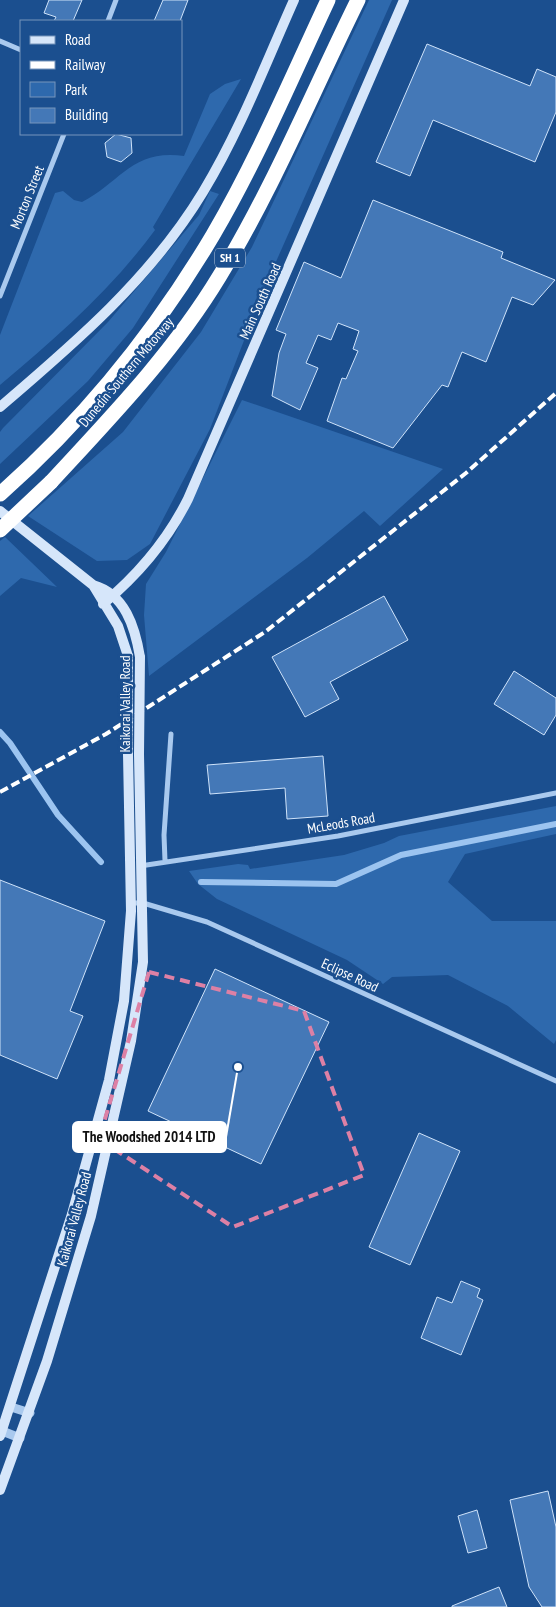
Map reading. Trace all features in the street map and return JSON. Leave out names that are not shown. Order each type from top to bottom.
[{"type":"highway","name":"Dunedin Southern Motorway","points":[[0,494],[35,462],[88,406],[138,346],[178,290],[214,234],[255,155],[328,0]]},
{"type":"highway","name":"Dunedin Southern Motorway","points":[[0,530],[51,482],[120,408],[167,352],[218,279],[271,184],[358,0]]},
{"type":"main road","points":[[0,407],[98,321],[141,275],[183,223],[202,193],[239,125],[294,0]]},
{"type":"main road","name":"Main South Road","points":[[103,604],[154,555],[174,527],[188,500],[404,0]]},
{"type":"main road","points":[[0,511],[93,585]]},
{"type":"main road","name":"Kaikorai Valley Road","points":[[0,1490],[30,1413],[91,1216],[128,1051],[143,962],[139,754],[140,657],[132,622],[124,607],[114,595],[104,588],[93,585]]},
{"type":"main road","name":"Kaikorai Valley Road","points":[[1,1433],[72,1214],[109,1080],[124,1001],[131,903],[129,868],[128,656],[118,626],[93,585]]},
{"type":"street","points":[[108,20],[116,0]]},
{"type":"street","points":[[0,41],[20,50]]},
{"type":"street","name":"Morton Street","points":[[0,296],[64,135]]},
{"type":"street","points":[[165,861],[164,835],[171,734]]},
{"type":"street","name":"McLeods Road","points":[[129,868],[338,836],[556,793]]},
{"type":"street","name":"Eclipse Road","points":[[131,903],[143,903],[207,922],[556,1081]]},
{"type":"street","points":[[0,1405],[30,1413]]},
{"type":"street","points":[[1,1433],[20,1438]]},
{"type":"highlighted area","points":[[149,972],[304,1011],[364,1175],[233,1227],[99,1139]]},
{"type":"green space","points":[[369,0],[392,0],[263,291],[210,429],[150,544],[127,560],[97,561],[28,516],[123,432],[201,332],[252,247]]},
{"type":"green space","points":[[241,79],[153,227],[155,230],[138,252],[82,312],[0,385],[0,335],[55,193],[63,191],[74,200],[82,202],[139,162],[152,157],[166,155],[184,156],[210,94],[225,84]]},
{"type":"green space","points":[[210,191],[219,194],[133,328],[88,381],[0,464],[0,432],[3,428],[108,322],[199,215]]},
{"type":"green space","points":[[242,400],[443,469],[380,526],[364,511],[307,558],[149,676],[144,615],[146,584],[166,552]]},
{"type":"green space","points":[[5,537],[57,587],[21,578],[0,596],[0,541]]},
{"type":"green space","points":[[556,806],[556,834],[465,854],[448,882],[492,921],[556,921],[556,1040],[554,1044],[508,1006],[448,975],[392,977],[383,984],[347,960],[217,899],[198,884],[189,871],[238,864],[248,865],[250,869],[344,855],[384,843],[399,836]]},
{"type":"building","points":[[49,0],[82,0],[73,20],[54,20],[56,17],[44,13]]},
{"type":"building","points":[[163,0],[188,0],[180,20],[154,20]]},
{"type":"building","points":[[427,44],[530,86],[537,69],[556,77],[556,112],[535,162],[433,120],[410,176],[376,162]]},
{"type":"building","points":[[115,135],[131,138],[132,153],[121,162],[107,157],[105,143]]},
{"type":"building","points":[[373,200],[503,252],[501,258],[555,280],[533,305],[512,297],[486,362],[462,352],[448,387],[442,385],[393,448],[327,421],[342,378],[346,379],[358,351],[353,349],[359,331],[338,323],[331,340],[318,335],[306,363],[318,368],[300,410],[272,396],[279,353],[286,334],[276,330],[304,262],[341,278]]},
{"type":"building","points":[[384,596],[408,640],[330,682],[339,699],[305,717],[272,657]]},
{"type":"building","points":[[514,671],[556,698],[556,715],[544,735],[494,704]]},
{"type":"building","points":[[323,756],[328,816],[287,819],[285,788],[210,794],[207,765]]},
{"type":"building","points":[[0,880],[105,921],[70,1011],[83,1016],[57,1079],[0,1055]]},
{"type":"building","points":[[215,969],[329,1022],[261,1164],[148,1111]]},
{"type":"building","points":[[419,1133],[460,1151],[410,1265],[369,1247]]},
{"type":"building","points":[[461,1281],[480,1289],[477,1297],[483,1300],[461,1355],[421,1338],[437,1297],[452,1303]]},
{"type":"building","points":[[548,1491],[556,1527],[556,1607],[542,1607],[529,1587],[510,1500]]},
{"type":"building","points":[[477,1510],[487,1548],[468,1553],[458,1516]]},
{"type":"building","points":[[499,1587],[507,1607],[452,1607],[452,1606]]},
{"type":"waterway","points":[[0,732],[10,743],[58,815],[101,862]]},
{"type":"waterway","points":[[201,882],[336,884],[401,855],[556,824]]},
{"type":"railway","points":[[0,792],[106,734],[265,632],[466,473],[556,393]]},
{"type":"place","name":"The Woodshed 2014 LTD","points":[[238,1067]]}]
